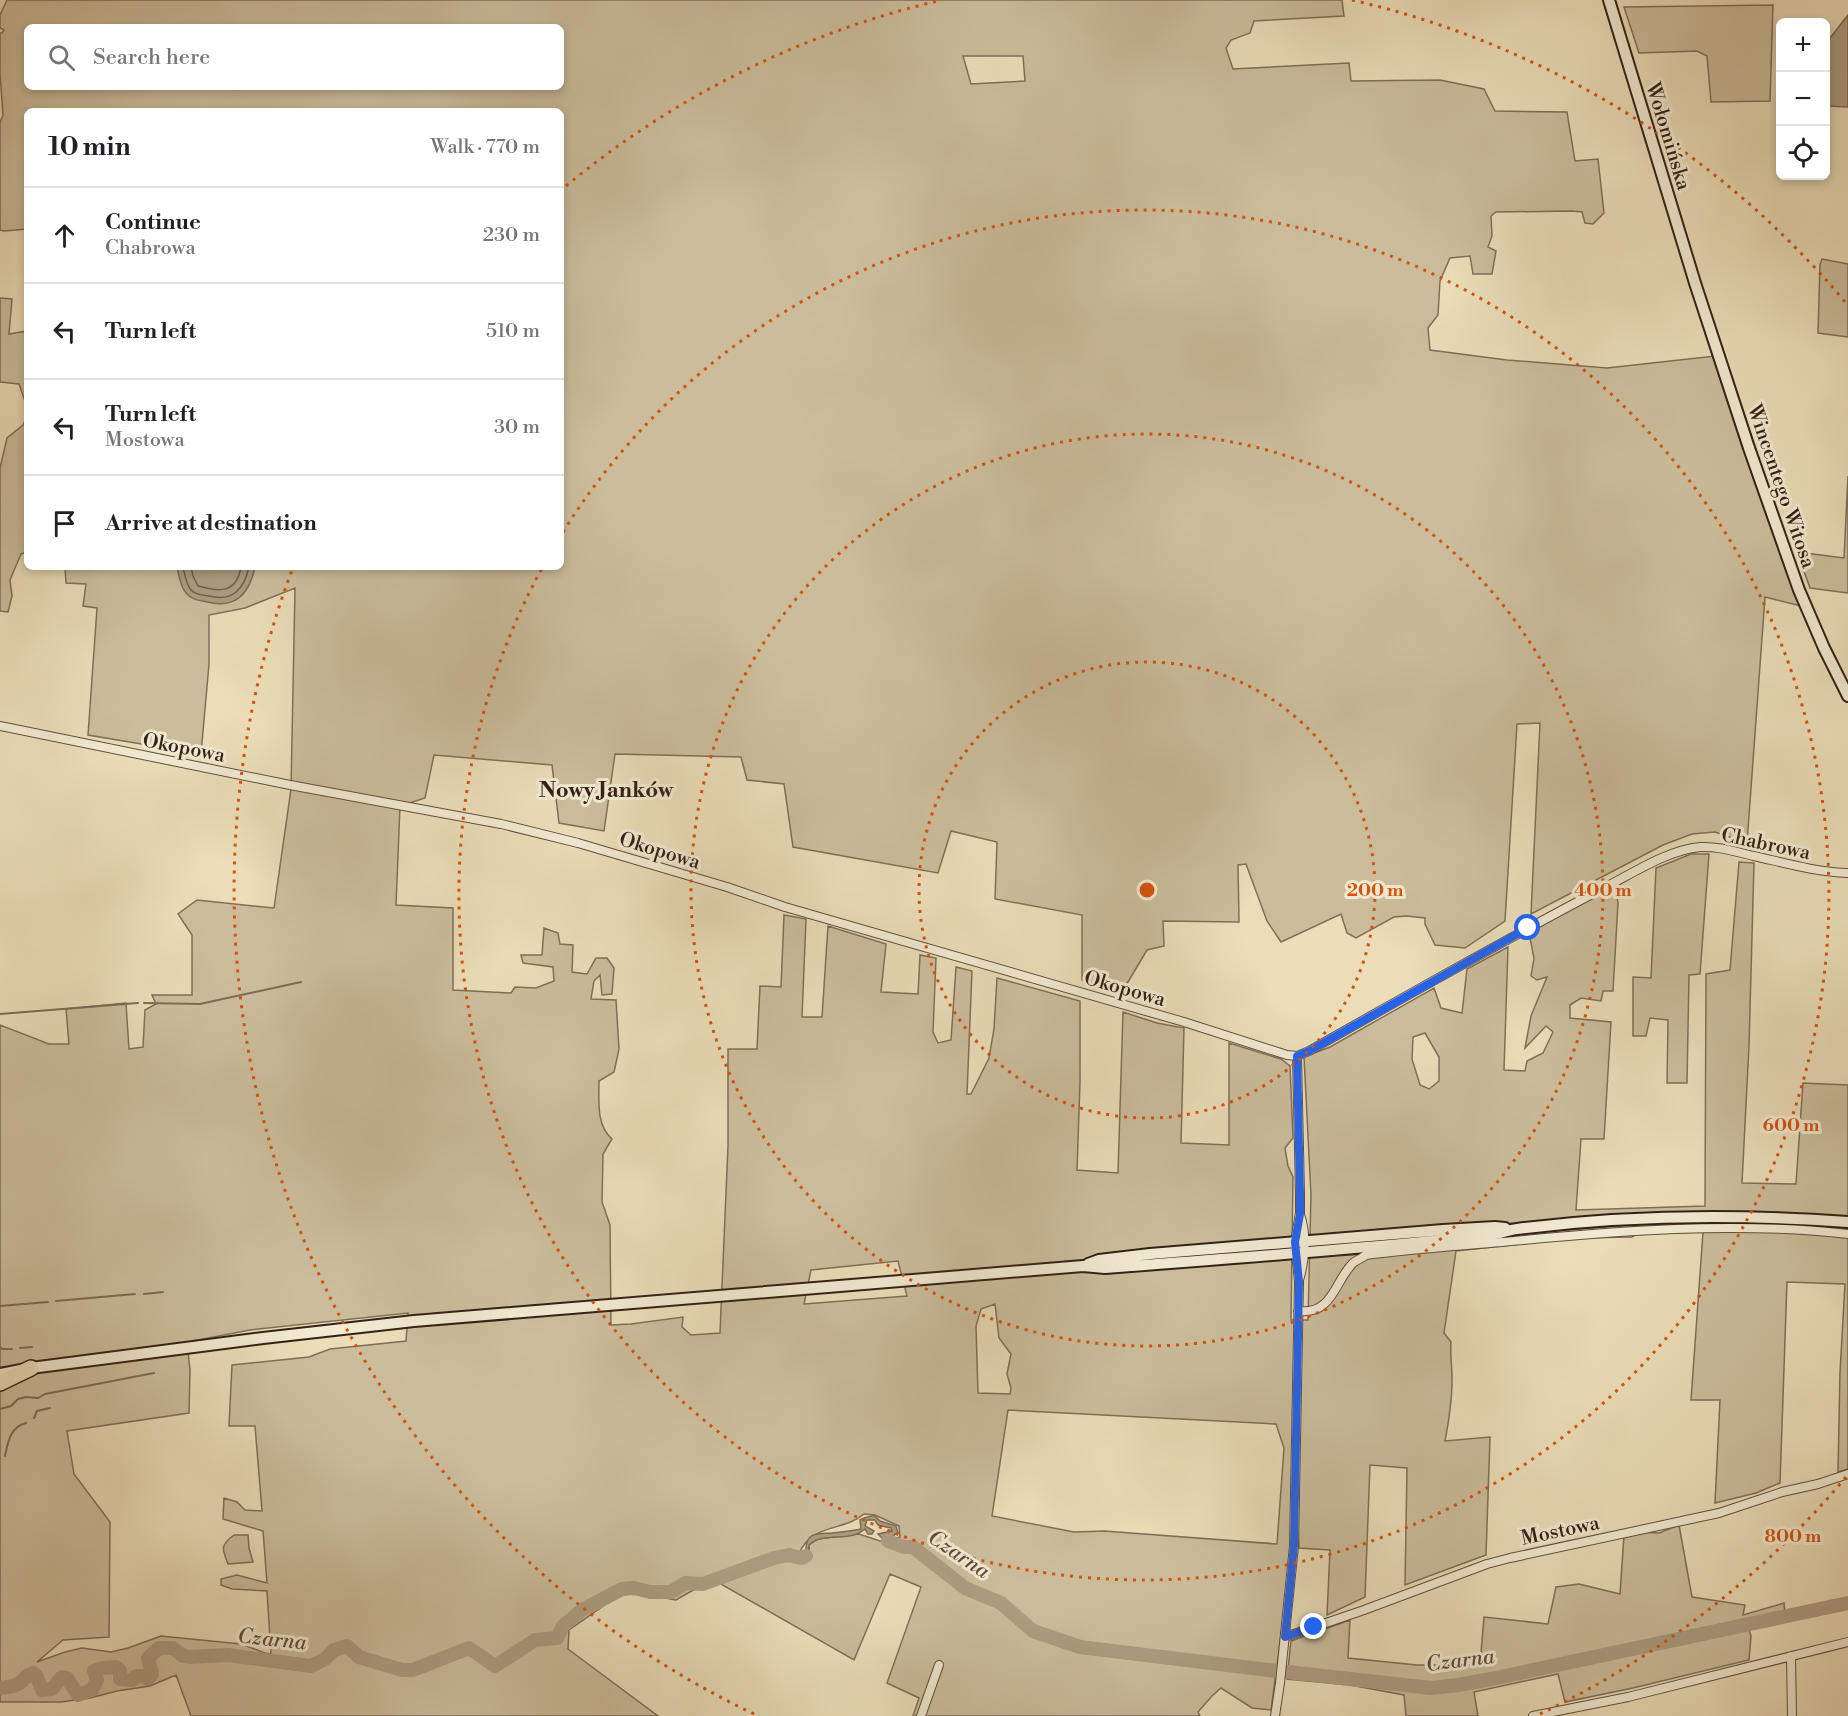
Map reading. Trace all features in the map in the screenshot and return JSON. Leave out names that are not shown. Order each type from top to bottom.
[{"type":"highway","points":[[0,1383],[31,1368]]},
{"type":"main road","name":"Wołomińska","points":[[1609,0],[1695,283]]},
{"type":"main road","name":"Wincentego Witosa","points":[[1695,283],[1799,590],[1848,696]]},
{"type":"main road","points":[[0,1374],[263,1338],[414,1321],[1083,1266],[1098,1260],[1150,1254],[1456,1239],[1515,1229],[1695,1217],[1761,1217],[1848,1222]]},
{"type":"main road","points":[[0,1367],[31,1368]]},
{"type":"street","name":"Okopowa","points":[[0,726],[279,783],[501,824],[578,843],[727,887],[785,907],[1195,1025],[1287,1055],[1297,1056]]},
{"type":"street","name":"Chabrowa","points":[[1297,1056],[1528,928],[1652,863],[1683,850],[1718,848],[1802,867],[1848,873]]},
{"type":"street","points":[[1275,1716],[1294,1545],[1298,1311],[1299,1282],[1302,1270],[1299,1247],[1303,1224],[1300,1214],[1297,1056]]},
{"type":"street","points":[[1298,1311],[1307,1312],[1321,1307],[1329,1299],[1352,1264],[1366,1255],[1545,1237],[1636,1231],[1715,1228],[1848,1234]]},
{"type":"street","name":"Mostowa","points":[[1285,1637],[1487,1564],[1719,1513],[1782,1492],[1848,1474]]},
{"type":"street","points":[[1533,1716],[1628,1698],[1848,1642]]},
{"type":"street","points":[[1791,1656],[1792,1716]]},
{"type":"street","points":[[921,1716],[939,1665]]},
{"type":"shaded area","points":[[7,0],[1342,0],[1344,16],[1254,21],[1250,33],[1231,40],[1226,48],[1233,69],[1349,63],[1351,81],[1440,80],[1484,89],[1495,111],[1567,112],[1575,161],[1598,159],[1604,213],[1593,224],[1585,223],[1582,212],[1496,212],[1491,216],[1492,236],[1488,247],[1496,251],[1492,274],[1473,274],[1470,256],[1450,258],[1440,281],[1438,315],[1428,328],[1430,350],[1507,360],[1607,368],[1724,355],[1767,482],[1801,606],[1765,597],[1747,843],[1715,832],[1692,834],[1663,845],[1531,914],[1540,723],[1517,724],[1505,921],[1465,948],[1435,945],[1425,924],[1425,918],[1406,916],[1394,917],[1356,938],[1347,933],[1341,914],[1281,942],[1267,921],[1246,864],[1238,865],[1239,922],[1163,921],[1164,946],[1147,950],[1122,992],[1082,980],[1082,915],[995,899],[997,842],[951,831],[938,873],[793,847],[784,784],[747,780],[741,757],[615,754],[604,831],[559,823],[552,765],[434,755],[425,798],[400,806],[396,905],[453,908],[453,990],[511,993],[515,987],[536,988],[554,981],[553,967],[523,963],[521,955],[542,955],[544,928],[558,933],[560,944],[573,945],[572,972],[587,974],[596,958],[607,958],[614,968],[612,994],[602,995],[600,975],[594,981],[591,999],[616,1000],[619,1049],[614,1072],[599,1081],[601,1120],[612,1139],[603,1154],[602,1202],[610,1225],[611,1325],[683,1317],[682,1327],[691,1335],[720,1333],[728,1146],[728,1049],[757,1049],[760,986],[781,987],[784,915],[806,919],[802,1017],[822,1017],[828,926],[886,944],[881,992],[918,994],[920,955],[936,958],[933,1032],[938,1043],[951,1040],[956,967],[972,971],[967,1094],[971,1094],[989,1058],[994,1029],[997,978],[1080,1001],[1077,1170],[1118,1173],[1123,1012],[1157,1023],[1184,1028],[1181,1143],[1229,1145],[1229,1043],[1281,1059],[1290,1066],[1293,1138],[1285,1148],[1288,1166],[1293,1177],[1291,1320],[1308,1320],[1311,1195],[1304,1057],[1330,1047],[1434,988],[1441,1008],[1462,1013],[1467,969],[1508,947],[1504,1070],[1525,1071],[1527,1061],[1543,1053],[1553,1032],[1546,1026],[1525,1048],[1531,1016],[1547,977],[1537,980],[1531,976],[1534,958],[1528,928],[1615,883],[1618,903],[1613,991],[1603,991],[1601,1001],[1581,998],[1570,1005],[1570,1018],[1611,1022],[1604,1139],[1581,1139],[1576,1210],[1705,1206],[1706,974],[1730,970],[1739,862],[1754,863],[1749,1046],[1742,1183],[1796,1184],[1803,1083],[1848,1085],[1848,1217],[1769,1212],[1706,1212],[1434,1228],[1528,1233],[1629,1225],[1708,1222],[1848,1225],[1848,1469],[1838,1472],[1845,1284],[1787,1282],[1780,1483],[1756,1493],[1715,1503],[1720,1400],[1691,1400],[1703,1232],[1576,1238],[1456,1251],[1444,1333],[1451,1342],[1452,1380],[1445,1441],[1490,1437],[1486,1555],[1405,1585],[1407,1468],[1370,1465],[1365,1597],[1327,1615],[1330,1550],[1299,1548],[1298,1522],[1291,1521],[1289,1575],[1271,1710],[1252,1708],[1221,1688],[1198,1712],[1200,1716],[913,1716],[919,1698],[887,1683],[921,1587],[890,1574],[854,1660],[721,1584],[695,1589],[676,1600],[625,1591],[569,1630],[568,1649],[658,1716],[191,1716],[176,1675],[150,1686],[90,1698],[61,1702],[0,1702],[0,1025],[49,1044],[69,1044],[66,1009],[126,1003],[129,1049],[143,1047],[145,1010],[156,1004],[152,995],[192,995],[192,935],[178,914],[197,900],[274,908],[291,789],[295,588],[245,608],[209,615],[209,664],[201,754],[88,735],[97,608],[83,606],[86,584],[66,583],[65,570],[564,570],[564,108],[24,108],[24,229],[4,231],[0,230],[0,123],[3,115],[0,33],[4,30],[0,28],[0,15]],"holes":[[[963,56],[1023,56],[1025,81],[971,84]],[[1425,1033],[1439,1057],[1439,1081],[1429,1089],[1420,1085],[1412,1059],[1413,1037]],[[898,1261],[907,1296],[804,1304],[811,1270]],[[995,1304],[999,1338],[1011,1354],[1007,1374],[1011,1388],[1010,1394],[978,1393],[976,1326],[981,1309]],[[408,1313],[406,1341],[330,1349],[309,1357],[232,1365],[229,1426],[255,1426],[262,1511],[245,1510],[237,1502],[224,1498],[223,1519],[263,1531],[267,1583],[237,1575],[221,1579],[221,1585],[232,1589],[267,1591],[271,1654],[241,1644],[161,1636],[111,1652],[82,1648],[37,1662],[63,1640],[109,1637],[110,1522],[74,1474],[67,1431],[189,1413],[190,1370],[187,1342],[250,1330]],[[1008,1410],[1276,1424],[1284,1448],[1277,1544],[1104,1531],[1074,1532],[992,1516]],[[864,1514],[875,1515],[899,1526],[900,1537],[883,1542],[859,1534],[816,1539],[809,1545],[809,1555],[803,1560],[790,1555],[790,1549],[799,1554],[804,1544],[819,1532],[856,1520]]]},
{"type":"shaded area","points":[[1773,5],[1770,101],[1711,102],[1707,56],[1697,51],[1639,53],[1624,7]]},
{"type":"shaded area","points":[[1822,259],[1848,264],[1848,337],[1818,333]]},
{"type":"shaded area","points":[[0,298],[12,299],[9,334],[24,332],[24,398],[19,384],[0,382]]},
{"type":"shaded area","points":[[24,423],[24,553],[21,554],[10,580],[12,596],[8,612],[0,611],[0,468],[7,438]]},
{"type":"shaded area","points":[[1848,476],[1848,593],[1810,588],[1797,552],[1844,558]]},
{"type":"shaded area","points":[[1691,854],[1709,854],[1700,974],[1689,975],[1687,1083],[1667,1083],[1668,1020],[1650,1018],[1646,1036],[1633,1036],[1633,977],[1651,978],[1656,868]]},
{"type":"shaded area","points":[[1679,1525],[1692,1597],[1745,1605],[1743,1615],[1784,1603],[1785,1614],[1557,1661],[1557,1666],[1748,1626],[1751,1636],[1749,1660],[1565,1702],[1558,1674],[1474,1692],[1478,1716],[1406,1716],[1404,1695],[1350,1685],[1287,1679],[1291,1641],[1350,1620],[1348,1658],[1417,1665],[1480,1665],[1484,1617],[1548,1624],[1556,1587],[1579,1584],[1620,1594],[1624,1535],[1640,1532],[1659,1533]]},
{"type":"shaded area","points":[[234,1535],[248,1535],[253,1562],[228,1564],[224,1555],[224,1545]]},
{"type":"water","points":[[1848,15],[1848,107],[1830,106],[1830,38]]},
{"type":"water","points":[[178,570],[254,570],[245,592],[240,597],[226,603],[217,604],[196,599],[188,595],[181,584]]},
{"type":"water","points":[[872,1516],[896,1526],[898,1533],[890,1537],[904,1547],[885,1543],[878,1534],[892,1531],[891,1528],[878,1525],[875,1520],[867,1520],[865,1526],[874,1531],[872,1534],[868,1534],[865,1529],[852,1535],[815,1541],[809,1545],[808,1559],[798,1560],[789,1555],[802,1555],[806,1551],[808,1540],[814,1535],[861,1529],[860,1520]]},
{"type":"waterway","points":[[144,1003],[200,1004],[301,982]]},
{"type":"waterway","points":[[0,1014],[138,1003]]},
{"type":"waterway","points":[[144,1294],[163,1292]]},
{"type":"waterway","points":[[56,1301],[135,1294]]},
{"type":"waterway","points":[[0,1306],[48,1302]]},
{"type":"waterway","points":[[0,1347],[12,1349]]},
{"type":"waterway","points":[[20,1348],[32,1347]]},
{"type":"waterway","points":[[0,1409],[11,1406],[18,1399],[26,1397],[38,1398],[45,1394],[154,1373]]},
{"type":"waterway","points":[[34,1418],[37,1411],[50,1408]]},
{"type":"waterway","points":[[5,1456],[13,1432],[26,1423]]},
{"type":"waterway","name":"Czarna","points":[[888,1541],[904,1547],[913,1547],[965,1588],[1001,1603],[1033,1631],[1080,1647],[1431,1688],[1491,1679],[1848,1603]]},
{"type":"waterway","name":"Czarna","points":[[0,1688],[16,1685],[33,1673],[42,1690],[52,1689],[62,1677],[67,1678],[78,1695],[92,1690],[97,1680],[94,1671],[116,1667],[120,1671],[120,1679],[132,1680],[136,1676],[148,1679],[152,1674],[148,1658],[159,1648],[173,1648],[183,1656],[191,1657],[228,1655],[311,1666],[325,1659],[334,1650],[347,1646],[359,1657],[402,1670],[413,1670],[469,1648],[495,1666],[535,1640],[557,1638],[563,1626],[582,1610],[622,1589],[671,1592],[685,1583],[703,1584],[774,1558],[789,1555],[801,1558],[806,1556]]},
{"type":"district","name":"Nowy Janków","points":[[606,789]]},
{"type":"route","points":[[1314,1627],[1285,1637],[1294,1545],[1297,1418],[1299,1282],[1295,1242],[1300,1214],[1300,1194],[1297,1056],[1528,928]]}]
